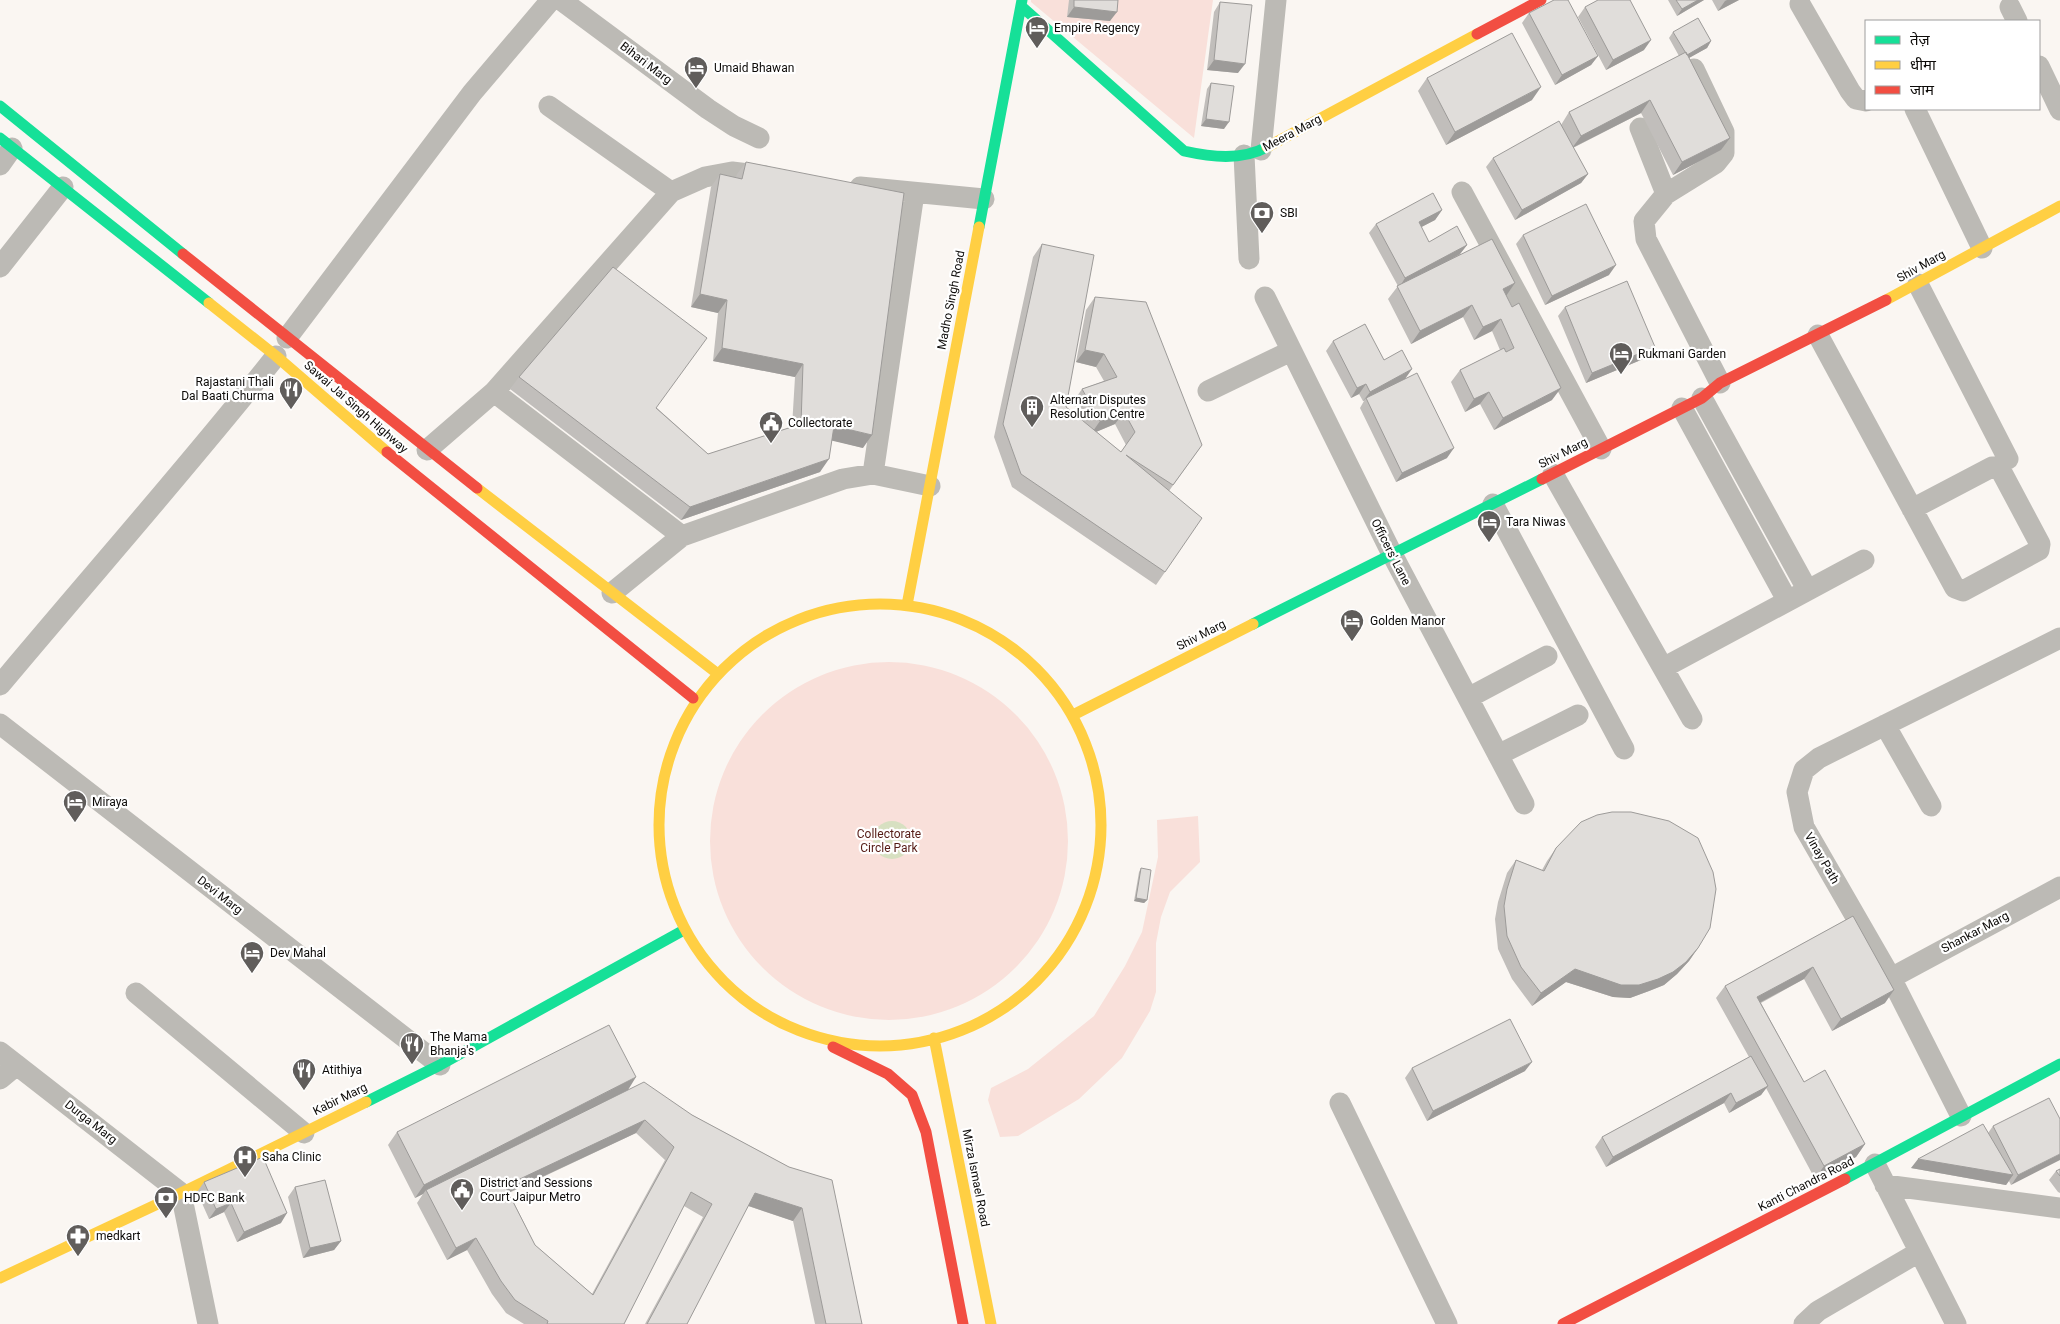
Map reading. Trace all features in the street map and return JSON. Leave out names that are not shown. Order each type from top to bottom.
[{"type":"main road","name":"Meera Marg","points":[[1019,2],[1118,95],[1184,151],[1212,157],[1252,152],[1541,0]]},
{"type":"main road","name":"Madho Singh Road","points":[[907,605],[984,199],[1019,2]]},
{"type":"main road","points":[[0,106],[427,450],[718,674]]},
{"type":"main road","name":"Sawai Jai Singh Highway","points":[[4,150],[63,187],[276,356],[404,466],[693,698]]},
{"type":"main road","name":"Shiv Marg","points":[[1073,714],[1702,398],[1720,383],[1818,336],[1918,284],[2060,206]]},
{"type":"main road","points":[[804,1032],[853,1045],[907,1043],[934,1038],[992,1016],[1044,975],[1073,936],[1094,886],[1103,827],[1096,771],[1073,714],[1043,674],[1013,647],[961,619],[907,605],[860,604],[811,614],[758,640],[693,698],[664,771],[657,829],[666,887],[684,930],[709,967],[746,1002],[804,1032],[888,1074],[912,1095],[926,1132],[963,1324]]},
{"type":"main road","name":"Kabir Marg","points":[[0,1278],[181,1193],[440,1065],[684,930]]},
{"type":"main road","name":"Mirza Ismael Road","points":[[934,1038],[992,1324]]},
{"type":"main road","name":"Kanti Chandra Road","points":[[1563,1324],[1875,1164],[2060,1064]]},
{"type":"street","points":[[288,338],[472,93],[551,0]]},
{"type":"street","name":"Bihari Marg","points":[[561,0],[708,109],[734,126],[759,138]]},
{"type":"street","points":[[1249,259],[1252,152],[1276,0]]},
{"type":"street","points":[[1800,4],[1850,91],[1856,99],[1865,101]]},
{"type":"street","points":[[1694,68],[1724,132],[1724,153],[1716,163],[1666,194],[1644,221],[1646,239],[1720,383]]},
{"type":"street","points":[[2040,68],[2060,110]]},
{"type":"street","points":[[549,106],[671,192]]},
{"type":"street","points":[[1915,110],[1982,248]]},
{"type":"street","points":[[1640,128],[1666,194]]},
{"type":"street","points":[[427,450],[494,392],[671,192],[705,177],[732,172],[780,178]]},
{"type":"street","points":[[837,184],[984,199]]},
{"type":"street","points":[[0,267],[63,187]]},
{"type":"street","points":[[1462,192],[1602,449]]},
{"type":"street","points":[[873,474],[914,193]]},
{"type":"street","points":[[1918,284],[2008,459]]},
{"type":"street","name":"Officers' Lane","points":[[1265,297],[1392,554],[1524,804]]},
{"type":"street","points":[[1818,336],[1912,509],[1955,588],[1963,591],[2039,550],[2040,544],[1999,467],[1992,467],[1912,509]]},
{"type":"street","points":[[1208,391],[1291,351]]},
{"type":"street","points":[[0,684],[215,433],[276,356]]},
{"type":"street","points":[[494,392],[682,536]]},
{"type":"street","points":[[1702,398],[1807,589]]},
{"type":"street","points":[[1682,408],[1787,600]]},
{"type":"street","points":[[612,593],[682,536],[843,478],[873,474],[930,486]]},
{"type":"street","points":[[1552,474],[1692,718]]},
{"type":"street","points":[[1493,504],[1624,749]]},
{"type":"street","points":[[1663,668],[1864,560]]},
{"type":"street","name":"Vinay Path","points":[[1961,1116],[1890,978],[1804,827],[1797,792],[1804,770],[1819,758],[2060,638]]},
{"type":"street","points":[[1468,698],[1547,656]]},
{"type":"street","points":[[1498,756],[1578,714]]},
{"type":"street","name":"Devi Marg","points":[[0,724],[440,1065]]},
{"type":"street","points":[[1885,725],[1931,806]]},
{"type":"street","name":"Shankar Marg","points":[[1890,978],[2060,887]]},
{"type":"street","points":[[136,993],[304,1132]]},
{"type":"street","name":"Durga Marg","points":[[0,1052],[181,1193]]},
{"type":"street","points":[[0,1079],[17,1065]]},
{"type":"street","points":[[1340,1103],[1446,1324]]},
{"type":"street","points":[[1875,1164],[1956,1324]]},
{"type":"street","points":[[1886,1185],[2060,1208]]},
{"type":"street","points":[[181,1193],[208,1324]]},
{"type":"street","points":[[1804,1324],[1818,1311],[1920,1252]]},
{"type":"green space","points":[[1031,0],[1213,0],[1194,138],[1031,2]]},
{"type":"green space","name":"Collectorate Circle Park","points":[[889,662],[924,666],[957,676],[988,692],[1016,714],[1038,742],[1054,773],[1064,806],[1068,841],[1064,876],[1054,909],[1038,940],[1016,968],[988,990],[957,1006],[924,1016],[889,1020],[854,1016],[821,1006],[790,990],[762,968],[740,940],[724,909],[714,876],[710,841],[714,806],[724,773],[740,742],[762,714],[790,692],[821,676],[854,666]]},
{"type":"green space","points":[[1198,816],[1200,862],[1170,892],[1161,917],[1156,943],[1156,992],[1150,1011],[1122,1058],[1079,1099],[1018,1136],[1000,1137],[988,1100],[991,1088],[1028,1069],[1094,1016],[1125,966],[1142,932],[1158,857],[1157,820]]},
{"type":"shaded area","points":[[892,821],[905,827],[911,840],[905,853],[892,859],[879,853],[873,840],[879,827]]},
{"type":"building","points":[[1074,0],[1118,0],[1117,12],[1074,7]]},
{"type":"building","points":[[1554,0],[1568,0],[1598,56],[1562,75],[1529,13]]},
{"type":"building","points":[[1598,0],[1630,0],[1651,40],[1613,60],[1585,7]]},
{"type":"building","points":[[1676,0],[1698,0],[1682,9]]},
{"type":"building","points":[[1220,2],[1252,5],[1245,64],[1214,60]]},
{"type":"building","points":[[1698,18],[1711,41],[1687,55],[1673,32]]},
{"type":"building","points":[[1512,33],[1541,87],[1455,132],[1427,78]]},
{"type":"building","points":[[1686,52],[1730,138],[1682,162],[1650,100],[1581,136],[1569,112]]},
{"type":"building","points":[[1211,83],[1234,86],[1229,122],[1206,119]]},
{"type":"building","points":[[1559,121],[1588,174],[1522,210],[1493,158]]},
{"type":"building","points":[[746,162],[904,193],[872,435],[834,426],[829,459],[690,507],[519,377],[613,267],[707,338],[656,408],[708,454],[801,424],[803,364],[722,348],[727,300],[700,294],[720,174],[742,179]]},
{"type":"building","points":[[1433,193],[1442,210],[1419,222],[1429,242],[1457,226],[1467,245],[1405,278],[1376,224]]},
{"type":"building","points":[[1586,204],[1616,265],[1552,296],[1523,235]]},
{"type":"building","points":[[1492,239],[1515,283],[1503,289],[1512,307],[1519,303],[1561,388],[1503,418],[1489,392],[1474,399],[1460,370],[1504,348],[1506,352],[1514,348],[1501,319],[1483,327],[1472,305],[1420,331],[1397,286]]},
{"type":"building","points":[[1042,244],[1094,255],[1066,407],[1121,452],[1135,432],[1124,412],[1100,421],[1082,389],[1117,377],[1104,354],[1085,350],[1095,297],[1146,302],[1202,445],[1173,485],[1126,455],[1202,518],[1165,572],[1021,474],[1003,424]]},
{"type":"building","points":[[1627,281],[1655,347],[1592,373],[1565,307]]},
{"type":"building","points":[[1365,324],[1384,360],[1402,350],[1412,369],[1370,392],[1366,384],[1357,388],[1333,341]]},
{"type":"building","points":[[1417,373],[1454,448],[1402,473],[1366,398]]},
{"type":"building","points":[[1612,812],[1631,812],[1669,821],[1698,838],[1713,872],[1716,889],[1710,928],[1698,948],[1686,962],[1673,972],[1658,979],[1639,985],[1621,985],[1575,969],[1541,993],[1521,967],[1507,936],[1504,906],[1516,860],[1544,871],[1556,848],[1581,822],[1597,815]]},
{"type":"building","points":[[1141,868],[1151,870],[1147,900],[1136,898]]},
{"type":"building","points":[[1853,916],[1894,990],[1841,1019],[1813,967],[1757,997],[1804,1082],[1825,1070],[1865,1144],[1824,1166],[1725,986]]},
{"type":"building","points":[[1510,1019],[1532,1062],[1433,1111],[1412,1068]]},
{"type":"building","points":[[609,1025],[636,1077],[424,1185],[397,1132]]},
{"type":"building","points":[[1751,1056],[1768,1086],[1736,1103],[1731,1093],[1613,1157],[1602,1137]]},
{"type":"building","name":"District and Sessions Court Jaipur Metro","points":[[644,1082],[692,1115],[789,1167],[832,1180],[862,1324],[826,1324],[802,1208],[755,1193],[687,1324],[647,1324],[712,1204],[691,1192],[624,1324],[547,1324],[548,1321],[515,1300],[501,1281],[476,1238],[456,1248],[426,1190]],"holes":[[[645,1120],[674,1147],[593,1295],[535,1245],[505,1186]]]},
{"type":"building","points":[[2049,1098],[2060,1119],[2060,1154],[2018,1175],[1993,1126]]},
{"type":"building","points":[[1983,1124],[2013,1175],[1918,1159]]},
{"type":"building","points":[[263,1157],[287,1213],[244,1232],[231,1203],[216,1209],[204,1182]]},
{"type":"building","points":[[325,1180],[341,1241],[310,1248],[295,1187]]},
{"type":"traffic: fast","points":[[979,227],[1022,0]]},
{"type":"traffic: fast","points":[[1021,6],[1184,151],[1215,156],[1236,156],[1267,147]]},
{"type":"traffic: fast","points":[[0,106],[183,254]]},
{"type":"traffic: fast","points":[[0,138],[209,303]]},
{"type":"traffic: fast","points":[[1253,624],[1542,479]]},
{"type":"traffic: fast","points":[[366,1102],[440,1065],[684,930]]},
{"type":"traffic: fast","points":[[1845,1179],[2060,1064]]},
{"type":"traffic: slow","points":[[1267,147],[1477,34]]},
{"type":"traffic: slow","points":[[1886,300],[2060,206]]},
{"type":"traffic: slow","points":[[907,605],[979,227]]},
{"type":"traffic: slow","points":[[209,303],[276,356],[387,452]]},
{"type":"traffic: slow","points":[[477,488],[718,674]]},
{"type":"traffic: slow","points":[[880,604],[923,608],[965,621],[1003,641],[1036,669],[1064,702],[1084,740],[1097,782],[1101,825],[1097,868],[1084,910],[1064,948],[1036,981],[1003,1009],[965,1029],[923,1042],[880,1046],[837,1042],[795,1029],[757,1009],[724,981],[696,948],[676,910],[663,868],[659,825],[663,782],[676,740],[696,702],[724,669],[757,641],[795,621],[837,608],[880,604]]},
{"type":"traffic: slow","points":[[1073,715],[1253,624]]},
{"type":"traffic: slow","points":[[934,1038],[991,1324]]},
{"type":"traffic: slow","points":[[0,1278],[181,1193],[366,1102]]},
{"type":"traffic: jam","points":[[1477,34],[1541,0]]},
{"type":"traffic: jam","points":[[183,254],[477,488]]},
{"type":"traffic: jam","points":[[1542,479],[1702,398],[1720,383],[1886,300]]},
{"type":"traffic: jam","points":[[387,452],[693,698]]},
{"type":"traffic: jam","points":[[833,1047],[888,1074],[912,1095],[926,1132],[963,1324]]},
{"type":"traffic: jam","points":[[1563,1324],[1845,1179]]},
{"type":"place","name":"Empire Regency","points":[[1037,49]]},
{"type":"place","name":"Umaid Bhawan","points":[[696,89]]},
{"type":"place","name":"SBI","points":[[1262,234]]},
{"type":"place","name":"Rukmani Garden","points":[[1621,375]]},
{"type":"place","name":"Rajastani Thali Dal Baati Churma","points":[[291,410]]},
{"type":"place","name":"Alternatr Disputes Resolution Centre","points":[[1032,428]]},
{"type":"place","name":"Collectorate","points":[[771,444]]},
{"type":"place","name":"Tara Niwas","points":[[1489,543]]},
{"type":"place","name":"Golden Manor","points":[[1352,642]]},
{"type":"place","name":"Miraya","points":[[75,823]]},
{"type":"place","name":"Dev Mahal","points":[[252,974]]},
{"type":"place","name":"The Mama Bhanja's","points":[[412,1065]]},
{"type":"place","name":"Atithiya","points":[[304,1091]]},
{"type":"place","name":"Saha Clinic","points":[[245,1178]]},
{"type":"place","name":"District and Sessions Court Jaipur Metro","points":[[462,1211]]},
{"type":"place","name":"HDFC Bank","points":[[166,1219]]},
{"type":"place","name":"medkart","points":[[78,1257]]}]
